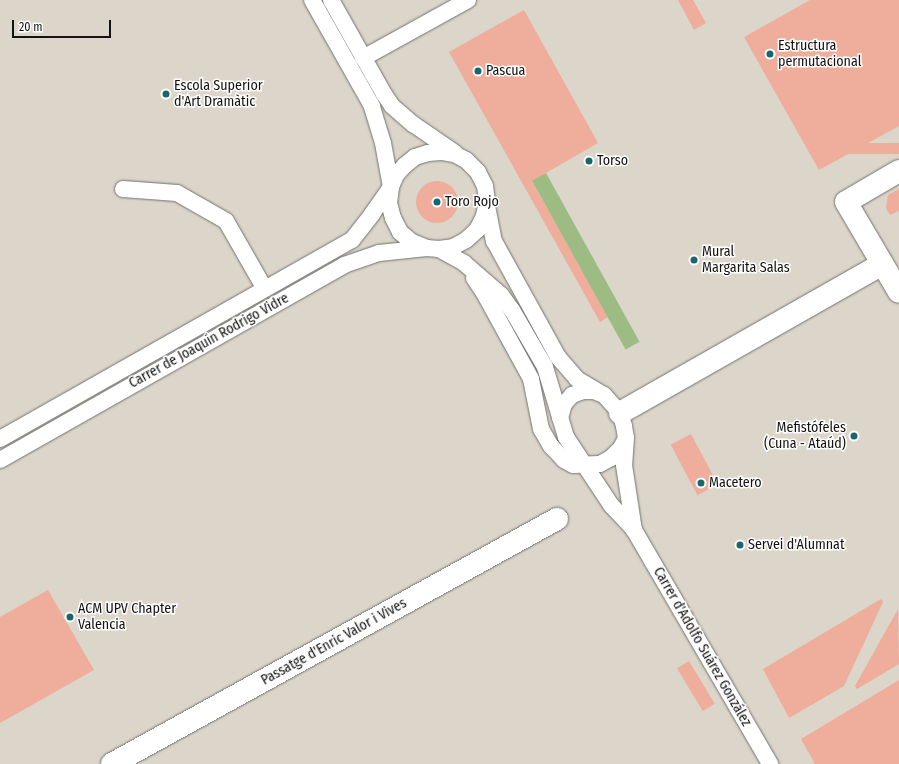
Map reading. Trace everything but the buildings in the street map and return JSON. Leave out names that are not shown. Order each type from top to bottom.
[{"type":"street","points":[[899,172],[846,202],[899,292]]},
{"type":"street","points":[[620,413],[882,264]]},
{"type":"street","name":"Passatge d'Enric Valor i Vives","points":[[112,764],[557,519]]},
{"type":"lane","points":[[312,0],[372,106],[386,157],[391,187]]},
{"type":"lane","points":[[331,0],[392,106],[413,124],[466,160],[478,172],[485,186],[494,241],[558,357],[577,379],[604,395],[620,413],[626,438],[621,448],[611,458],[600,464],[573,465],[564,460],[551,446],[541,428],[535,406],[534,393],[528,373],[484,293],[464,263]]},
{"type":"lane","points":[[363,58],[468,0]]},
{"type":"lane","points":[[466,160],[454,154],[441,152],[428,152],[415,157],[396,175],[391,187],[389,203],[393,218],[400,232],[412,242],[433,249],[464,263],[501,295],[512,310],[545,367],[566,436],[585,465]]},
{"type":"lane","name":"Carrer de Joaquín Rodrigo Vidre","points":[[0,439],[352,240],[391,187]]},
{"type":"lane","points":[[123,189],[178,194],[226,221],[265,288]]},
{"type":"lane","points":[[433,249],[453,247],[466,240],[477,230],[484,216],[487,202]]},
{"type":"lane","name":"Carrer de Joaquín Rodrigo Vidre","points":[[0,460],[344,265],[379,253],[433,249]]},
{"type":"lane","points":[[560,418],[564,404],[572,395],[583,391],[594,391],[604,395]]},
{"type":"lane","name":"Carrer d'Adolfo Suárez González","points":[[626,438],[624,465],[634,530]]},
{"type":"lane","name":"Carrer d'Adolfo Suárez González","points":[[585,465],[611,505],[634,530],[770,764]]},
{"type":"shaded area","points":[[0,0],[899,0],[899,764],[0,764]]},
{"type":"shaded area","points":[[678,0],[693,0],[706,23],[694,30]]},
{"type":"shaded area","points":[[810,0],[899,0],[899,126],[819,170],[744,37]]},
{"type":"shaded area","points":[[524,10],[598,143],[532,181],[608,317],[600,322],[449,52]]},
{"type":"shaded area","points":[[829,143],[899,143],[899,154],[829,154]]},
{"type":"shaded area","points":[[546,173],[640,342],[626,350],[532,181]]},
{"type":"shaded area","points":[[437,181],[452,187],[458,202],[452,217],[437,223],[422,217],[416,202],[422,187]]},
{"type":"shaded area","points":[[899,189],[899,211],[890,215],[886,208],[888,195]]},
{"type":"shaded area","points":[[691,434],[718,484],[697,495],[671,445]]},
{"type":"shaded area","points":[[48,590],[94,670],[0,723],[0,617]]},
{"type":"shaded area","points":[[881,599],[883,602],[844,686],[789,718],[763,669]]},
{"type":"shaded area","points":[[898,609],[899,664],[857,689],[855,686]]},
{"type":"shaded area","points":[[689,661],[715,704],[703,711],[677,668]]},
{"type":"shaded area","points":[[899,680],[899,764],[815,764],[801,739]]},
{"type":"place","name":"Estructura permutacional","points":[[770,54]]},
{"type":"place","name":"Pascua","points":[[478,71]]},
{"type":"place","name":"Escola Superior d'Art Dramàtic","points":[[166,94]]},
{"type":"place","name":"Torso","points":[[589,161]]},
{"type":"place","name":"Toro Rojo","points":[[437,202]]},
{"type":"place","name":"Mural Margarita Salas","points":[[694,260]]},
{"type":"place","name":"Mefistófeles (Cuna - Ataúd)","points":[[854,436]]},
{"type":"place","name":"Macetero","points":[[701,483]]},
{"type":"place","name":"Servei d'Alumnat","points":[[740,545]]},
{"type":"place","name":"ACM UPV Chapter Valencia","points":[[70,617]]}]
